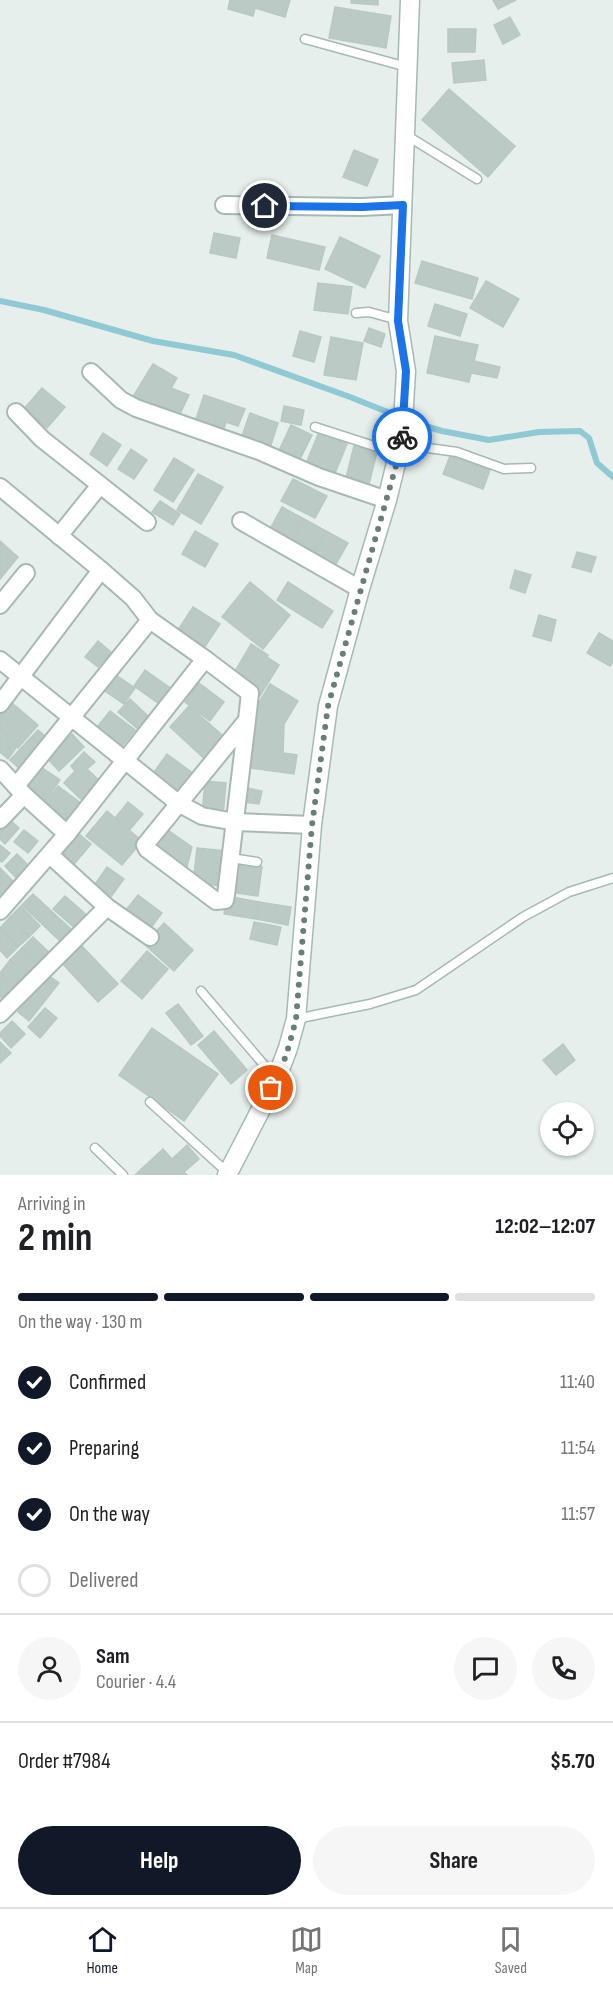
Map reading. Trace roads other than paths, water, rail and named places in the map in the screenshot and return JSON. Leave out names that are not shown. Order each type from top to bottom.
[{"type":"street","points":[[228,1174],[276,1080],[296,1019],[312,825],[328,706],[387,500],[401,441],[406,371],[398,321],[410,0]]},
{"type":"street","points":[[224,206],[403,205]]},
{"type":"street","points":[[91,372],[122,400],[136,408],[259,451],[319,477],[387,500]]},
{"type":"street","points":[[16,412],[42,439],[147,522]]},
{"type":"street","points":[[59,536],[100,485]]},
{"type":"street","points":[[0,487],[102,570],[133,598],[150,620],[250,693],[247,720],[235,822],[231,858],[225,900],[216,901],[147,849],[145,845],[247,720]]},
{"type":"street","points":[[241,521],[360,589]]},
{"type":"street","points":[[0,704],[102,570]]},
{"type":"street","points":[[1,602],[26,573]]},
{"type":"street","points":[[0,820],[72,716],[150,620]]},
{"type":"street","points":[[0,911],[50,855],[205,658]]},
{"type":"street","points":[[0,660],[178,803],[202,816],[235,822],[312,825]]},
{"type":"street","points":[[0,769],[20,791],[67,834]]},
{"type":"street","points":[[50,855],[107,907],[150,937]]},
{"type":"street","points":[[0,1014],[107,907]]},
{"type":"lane","points":[[305,39],[408,67]]},
{"type":"lane","points":[[406,135],[477,179]]},
{"type":"lane","points":[[356,313],[369,312],[398,321]]},
{"type":"lane","points":[[315,427],[457,452],[504,469],[531,468]]},
{"type":"lane","points":[[231,858],[257,862]]},
{"type":"lane","points":[[296,1019],[370,1004],[416,990],[523,917],[569,892],[613,878]]},
{"type":"lane","points":[[201,991],[276,1080]]},
{"type":"lane","points":[[150,1102],[228,1174]]},
{"type":"lane","points":[[95,1148],[123,1175]]},
{"type":"waterway","points":[[0,301],[44,310],[153,341],[234,355],[442,431],[489,440],[539,432],[580,431],[589,438],[597,463],[613,477]]}]
